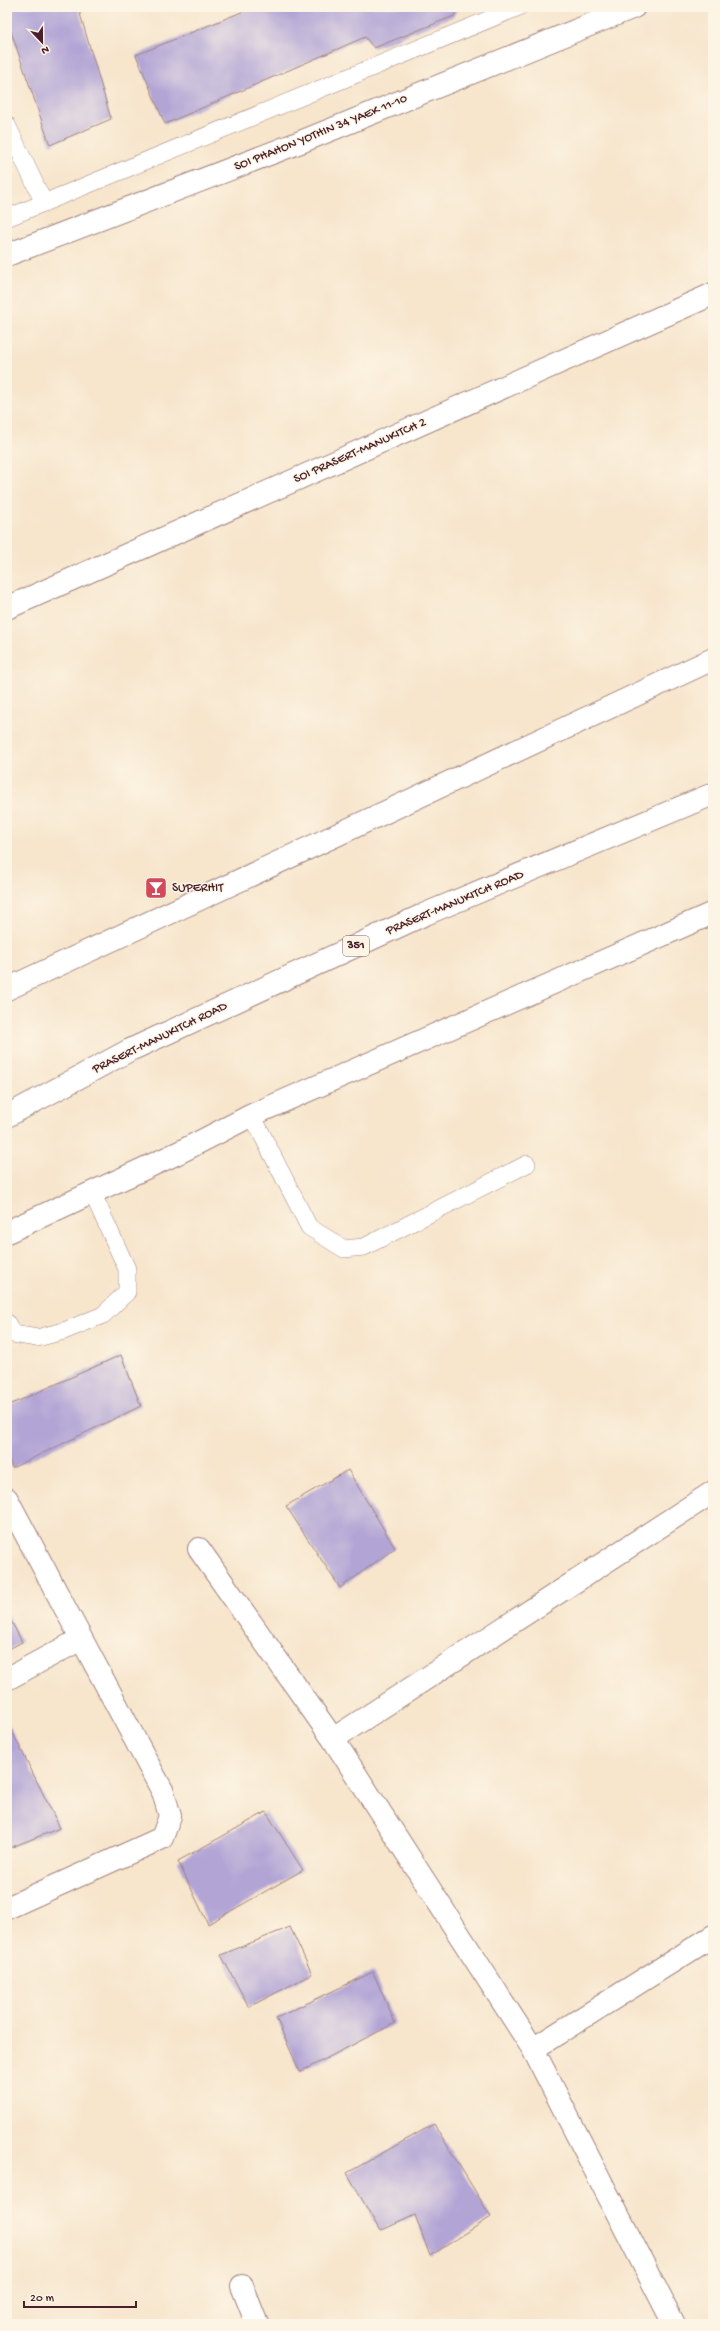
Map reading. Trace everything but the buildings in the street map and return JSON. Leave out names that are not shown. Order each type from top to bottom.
[{"type":"street","name":"SOI PHAHON YOTHIN 34 YAEK 11-10","points":[[7,255],[304,141],[634,7]]},
{"type":"street","name":"SOI PRASERT-MANUKITCH 2","points":[[7,608],[713,294]]},
{"type":"street","points":[[7,989],[713,660]]},
{"type":"street","name":"PRASERT-MANUKITCH ROAD","points":[[7,1116],[128,1051],[423,915],[713,794]]},
{"type":"street","points":[[7,1232],[180,1152],[252,1115],[713,913]]},
{"type":"street","points":[[333,1739],[713,1492]]},
{"type":"street","points":[[7,1499],[164,1792],[170,1816],[162,1838],[7,1908]]},
{"type":"street","points":[[199,1549],[333,1739],[533,2049],[674,2324]]},
{"type":"street","points":[[7,1679],[81,1639]]},
{"type":"street","points":[[533,2049],[713,1936]]},
{"type":"street","points":[[242,2286],[257,2324]]},
{"type":"lane","points":[[7,218],[519,7]]},
{"type":"lane","points":[[7,125],[44,202]]},
{"type":"lane","points":[[252,1115],[309,1227],[344,1249],[364,1247],[527,1164]]},
{"type":"lane","points":[[7,1323],[13,1334],[37,1338],[64,1331],[103,1314],[127,1292],[127,1269],[92,1192]]},
{"type":"place","name":"SUPERHIT","points":[[156,888]]}]
